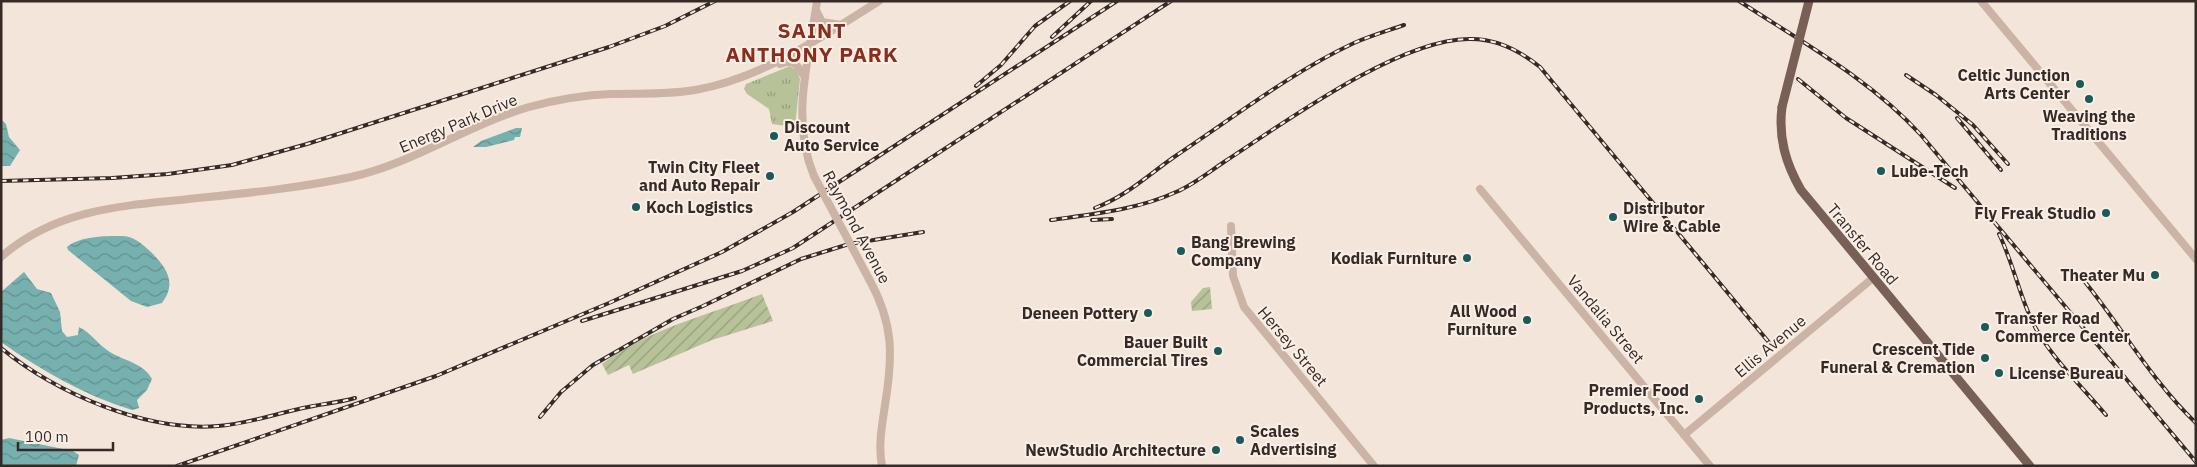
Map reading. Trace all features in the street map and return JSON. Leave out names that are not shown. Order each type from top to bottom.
[{"type":"main road","name":"Transfer Road","points":[[1809,1],[1782,107],[1782,139],[1794,178],[1809,202],[2030,466]]},
{"type":"street","name":"Energy Park Drive","points":[[1,257],[30,236],[71,216],[96,210],[351,177],[415,157],[488,122],[529,107],[596,95],[652,94],[697,90],[744,78],[812,43],[879,1]]},
{"type":"street","points":[[1981,1],[2196,259]]},
{"type":"street","points":[[817,5],[822,22],[841,25]]},
{"type":"street","name":"Raymond Avenue","points":[[817,5],[805,77],[801,127],[806,154],[814,176],[884,307],[891,363],[880,449],[882,466]]},
{"type":"street","points":[[775,62],[779,64],[791,61],[796,63],[805,77]]},
{"type":"street","name":"Vandalia Street","points":[[1480,189],[1710,466]]},
{"type":"street","name":"Hersey Street","points":[[1231,226],[1233,276],[1244,308],[1374,466]]},
{"type":"street","name":"Ellis Avenue","points":[[1684,435],[1873,278]]},
{"type":"green space","points":[[790,66],[797,71],[800,79],[795,127],[772,124],[769,109],[747,94],[744,89],[746,84]]},
{"type":"green space","points":[[1210,287],[1212,309],[1192,311],[1191,302],[1203,288]]},
{"type":"green space","points":[[762,294],[773,321],[712,340],[633,374],[629,365],[608,375],[602,364],[639,341],[659,332]]},
{"type":"water","points":[[1,119],[6,124],[9,137],[20,150],[10,166],[1,166]]},
{"type":"water","points":[[516,128],[522,128],[520,137],[515,137],[514,140],[486,147],[473,147],[481,141]]},
{"type":"water","points":[[130,237],[141,243],[162,264],[168,276],[169,289],[162,303],[147,307],[131,301],[68,250],[67,247],[72,243],[86,239]]},
{"type":"water","points":[[24,272],[37,289],[51,293],[60,312],[62,331],[67,337],[78,335],[79,327],[113,354],[138,365],[148,373],[152,379],[147,390],[137,400],[139,408],[132,410],[80,390],[32,363],[1,342],[1,292]]},
{"type":"water","points":[[9,438],[73,451],[79,455],[76,466],[1,466],[1,440]]},
{"type":"railway","points":[[1,181],[112,178],[168,174],[232,165],[307,144],[609,47],[665,26],[715,1]]},
{"type":"railway","points":[[976,86],[1001,65],[1035,26],[1070,1]]},
{"type":"railway","points":[[1052,37],[1091,1]]},
{"type":"railway","points":[[177,466],[436,376],[609,303],[722,252],[793,212],[1117,1]]},
{"type":"railway","points":[[582,321],[742,271],[793,248],[1171,1]]},
{"type":"railway","points":[[1739,1],[1858,79],[1880,96],[1921,135],[2196,462]]},
{"type":"railway","points":[[1095,208],[1128,191],[1177,155],[1308,67],[1354,43],[1404,25]]},
{"type":"railway","points":[[1051,220],[1115,210],[1161,198],[1195,182],[1277,126],[1375,68],[1408,53],[1440,43],[1478,39],[1497,43],[1515,50],[1540,67],[1772,346]]},
{"type":"railway","points":[[1906,75],[1936,95],[1973,125],[2008,164]]},
{"type":"railway","points":[[1798,79],[1846,118],[1955,188]]},
{"type":"railway","points":[[1957,118],[2001,170]]},
{"type":"railway","points":[[1092,220],[1112,219]]},
{"type":"railway","points":[[540,417],[561,392],[593,365],[673,319],[801,259],[849,244],[923,232]]},
{"type":"railway","points":[[1999,234],[2027,310],[2039,334],[2062,366],[2106,415]]},
{"type":"railway","points":[[2085,282],[2165,390],[2196,423]]},
{"type":"railway","points":[[1,348],[23,365],[75,394],[132,416],[161,423],[190,426],[229,425],[355,398]]},
{"type":"place","name":"Celtic Junction Arts Center","points":[[2080,84]]},
{"type":"place","name":"Weaving the Traditions","points":[[2089,99]]},
{"type":"place","name":"Discount Auto Service","points":[[774,136]]},
{"type":"place","name":"Lube-Tech","points":[[1881,171]]},
{"type":"place","name":"Twin City Fleet and Auto Repair","points":[[770,176]]},
{"type":"place","name":"Koch Logistics","points":[[636,207]]},
{"type":"place","name":"Fly Freak Studio","points":[[2106,213]]},
{"type":"place","name":"Distributor Wire & Cable","points":[[1613,217]]},
{"type":"place","name":"Bang Brewing Company","points":[[1181,251]]},
{"type":"place","name":"Kodiak Furniture","points":[[1467,258]]},
{"type":"place","name":"Theater Mu","points":[[2155,275]]},
{"type":"place","name":"Deneen Pottery","points":[[1148,313]]},
{"type":"place","name":"All Wood Furniture","points":[[1527,320]]},
{"type":"place","name":"Transfer Road Commerce Center","points":[[1985,327]]},
{"type":"place","name":"Bauer Built Commercial Tires","points":[[1218,351]]},
{"type":"place","name":"Crescent Tide Funeral & Cremation","points":[[1985,358]]},
{"type":"place","name":"License Bureau","points":[[1999,373]]},
{"type":"place","name":"Premier Food Products, Inc.","points":[[1699,399]]},
{"type":"place","name":"Scales Advertising","points":[[1240,440]]},
{"type":"place","name":"NewStudio Architecture","points":[[1216,450]]},
{"type":"district","name":"SAINT ANTHONY PARK","points":[[812,43]]}]
